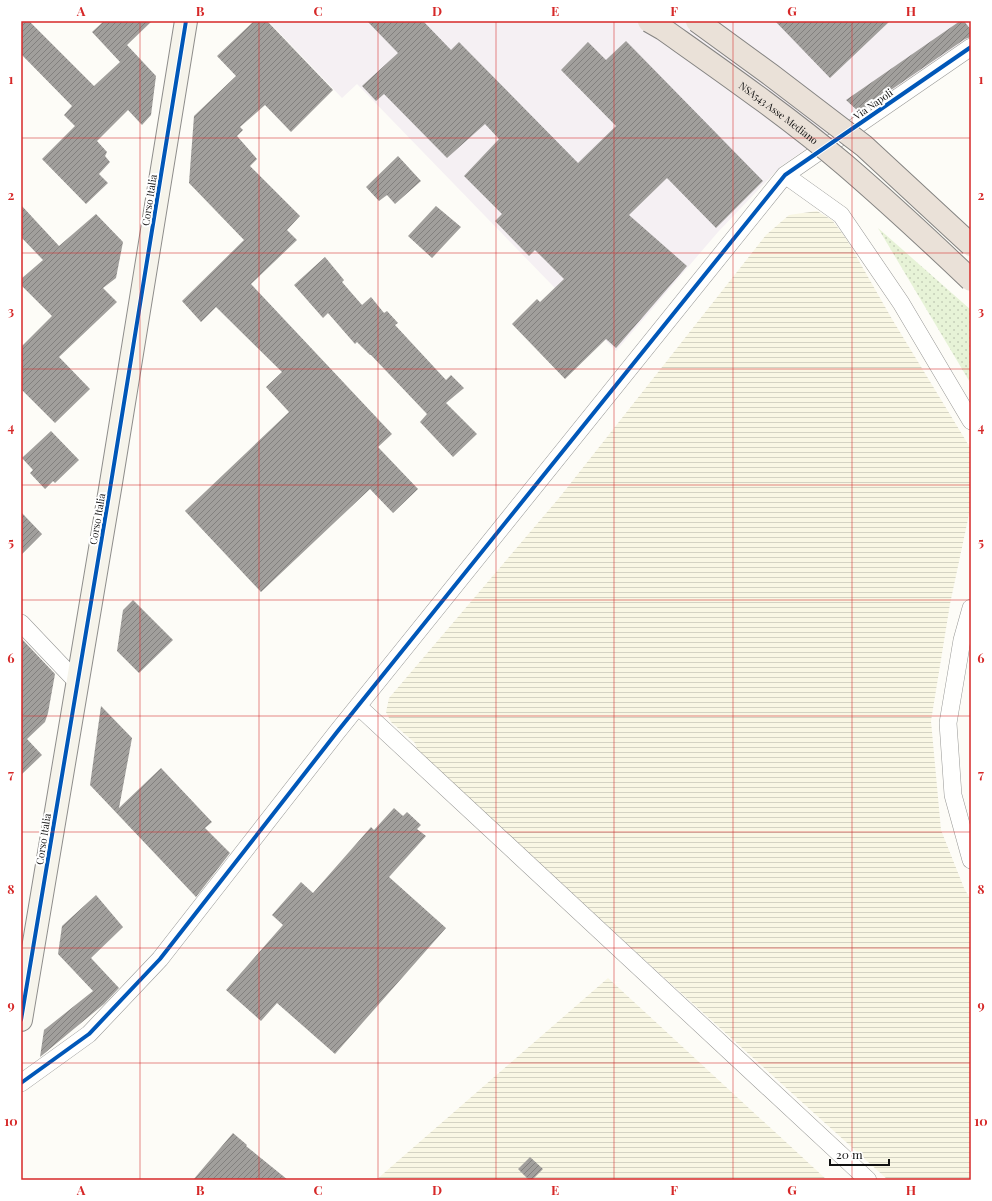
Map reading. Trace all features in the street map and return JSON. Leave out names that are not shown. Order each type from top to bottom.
[{"type":"highway","name":"NSA543 Asse Mediano","points":[[649,21],[663,29],[755,94],[844,165],[919,230],[971,280]]},
{"type":"highway","points":[[697,21],[864,146],[971,245]]},
{"type":"street","name":"Corso Italia","points":[[21,1020],[186,21]]},
{"type":"street","name":"Via Napoli","points":[[21,1083],[89,1034],[160,960],[358,706],[785,175],[971,47]]},
{"type":"street","points":[[785,175],[841,215],[901,302],[971,420]]},
{"type":"street","points":[[971,608],[962,640],[948,723],[954,795],[971,860]]},
{"type":"street","points":[[21,623],[77,682]]},
{"type":"street","points":[[358,706],[868,1180]]},
{"type":"shaded area","points":[[268,21],[971,21],[971,36],[781,166],[718,232],[616,351],[357,84],[342,98]]},
{"type":"shaded area","points":[[817,211],[832,220],[847,240],[892,319],[971,449],[971,505],[950,604],[931,721],[941,830],[964,888],[971,900],[971,1180],[888,1180],[637,953],[525,849],[420,757],[415,743],[391,722],[386,712],[389,698],[559,498],[766,235],[789,215]]},
{"type":"shaded area","points":[[608,978],[827,1180],[376,1180]]},
{"type":"green space","points":[[878,228],[971,310],[971,384]]},
{"type":"building","points":[[21,21],[29,21],[94,86],[120,62],[92,32],[104,21],[152,21],[127,45],[156,76],[151,115],[142,125],[128,110],[97,141],[107,152],[105,156],[110,162],[99,174],[108,183],[86,204],[42,159],[75,126],[64,115],[72,106],[21,54]]},
{"type":"building","points":[[254,21],[267,21],[333,90],[291,132],[265,105],[240,127],[243,130],[237,136],[257,159],[250,166],[300,216],[287,230],[297,240],[251,284],[392,434],[378,447],[418,489],[393,513],[370,489],[261,592],[185,511],[289,412],[266,387],[282,372],[216,307],[201,322],[182,301],[244,240],[189,183],[194,116],[236,76],[217,56]]},
{"type":"building","points":[[367,21],[423,21],[451,50],[459,42],[578,163],[616,126],[561,70],[588,42],[606,60],[626,41],[763,181],[716,228],[667,178],[629,215],[687,266],[616,348],[606,339],[565,379],[512,324],[537,299],[540,302],[564,279],[535,250],[529,256],[495,221],[502,214],[464,176],[499,139],[485,124],[447,158],[384,94],[376,101],[362,86],[398,53]]},
{"type":"building","points":[[775,21],[890,21],[830,78]]},
{"type":"building","points":[[960,21],[964,21],[971,30],[971,37],[965,39],[859,112],[846,100]]},
{"type":"building","points":[[398,156],[421,181],[395,204],[387,195],[379,201],[366,187]]},
{"type":"building","points":[[21,205],[59,246],[96,214],[123,242],[116,278],[103,288],[117,302],[59,357],[90,389],[55,423],[21,389],[21,347],[52,316],[21,285],[21,279],[43,260],[21,237]]},
{"type":"building","points":[[436,206],[461,227],[432,258],[408,236]]},
{"type":"building","points":[[325,257],[344,280],[342,282],[362,305],[371,297],[384,313],[387,311],[398,323],[395,325],[446,380],[451,375],[464,388],[446,403],[477,434],[453,457],[420,422],[427,414],[371,355],[357,342],[355,344],[328,313],[323,318],[294,285]]},
{"type":"building","points":[[51,431],[79,460],[55,483],[53,481],[45,489],[30,473],[33,470],[22,458]]},
{"type":"building","points":[[21,512],[42,534],[21,555]]},
{"type":"building","points":[[133,600],[173,640],[139,673],[117,651],[123,610]]},
{"type":"building","points":[[21,638],[55,674],[45,722],[27,739],[42,755],[21,775]]},
{"type":"building","points":[[101,706],[132,738],[119,808],[161,768],[212,822],[205,828],[230,853],[196,897],[90,785]]},
{"type":"building","points":[[394,808],[403,816],[407,812],[421,825],[417,829],[426,836],[389,877],[446,928],[335,1054],[277,1003],[261,1021],[226,990],[283,925],[272,915],[301,882],[313,893],[371,827],[374,830]]},
{"type":"building","points":[[96,895],[123,927],[91,958],[119,988],[104,1004],[40,1057],[44,1030],[93,991],[58,954],[62,926]]},
{"type":"building","points":[[233,1133],[247,1145],[246,1146],[288,1180],[193,1180]]},
{"type":"building","points":[[530,1157],[543,1169],[532,1180],[529,1180],[518,1169]]},
{"type":"cycle path","points":[[21,1020],[110,489],[186,21]]},
{"type":"cycle path","points":[[21,1083],[89,1034],[160,959],[337,732],[785,175],[971,47]]}]
